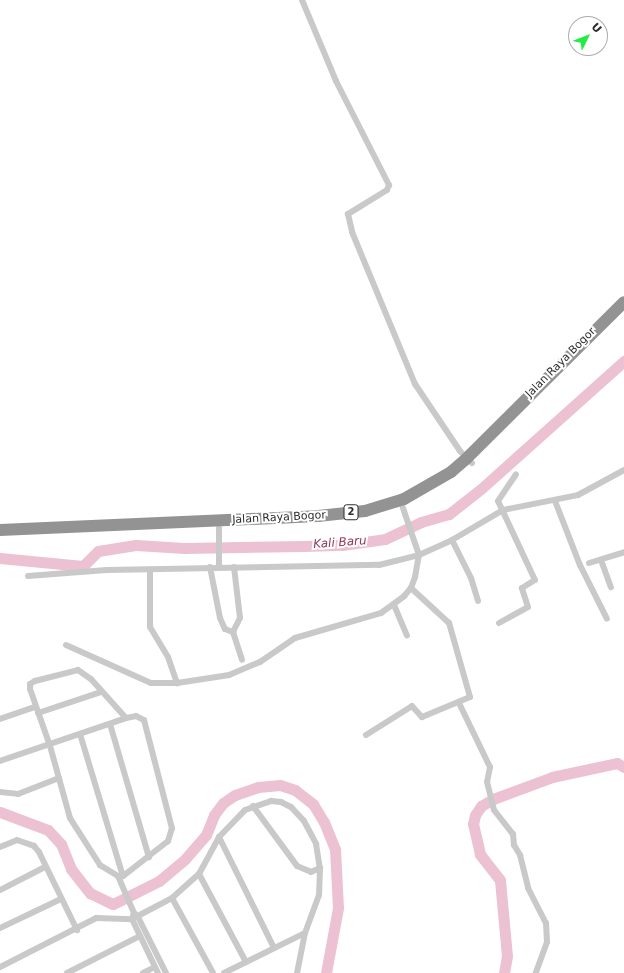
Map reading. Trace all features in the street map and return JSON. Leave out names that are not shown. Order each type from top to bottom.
[{"type":"highway","name":"Jalan Raya Bogor","points":[[0,538],[219,534],[368,518],[403,508],[456,477],[624,302]]},
{"type":"highway","name":"Jalan Raya Bogor","points":[[0,530],[311,517],[365,511],[404,499],[429,486],[470,461],[624,310]]},
{"type":"street","points":[[302,0],[336,81],[389,186],[387,190],[348,214],[352,232],[415,384],[424,401],[470,461]]},
{"type":"street","points":[[28,576],[107,570],[150,571],[210,567],[379,565],[419,554],[452,540],[503,510],[555,501],[587,491],[624,470]]},
{"type":"street","points":[[499,623],[528,607],[522,588],[535,580],[498,500],[516,474]]},
{"type":"street","points":[[555,501],[580,565],[607,619]]},
{"type":"street","points":[[66,645],[98,657],[146,681],[177,683],[229,675],[260,662],[295,638],[380,613],[394,605],[411,588],[419,554],[412,529],[403,508]]},
{"type":"street","points":[[219,534],[219,567]]},
{"type":"street","points":[[452,540],[471,578],[478,601]]},
{"type":"street","points":[[589,563],[624,552]]},
{"type":"street","points":[[600,560],[611,587]]},
{"type":"street","points":[[210,567],[220,618],[225,630],[234,632]]},
{"type":"street","points":[[234,567],[240,618],[234,632],[242,660]]},
{"type":"street","points":[[150,571],[150,627],[168,656],[177,683]]},
{"type":"street","points":[[366,735],[412,706],[422,717],[459,703],[470,694],[464,679],[449,623],[411,588]]},
{"type":"street","points":[[394,605],[407,635]]},
{"type":"street","points":[[120,876],[100,865],[81,839],[70,818],[50,746],[37,710],[30,684],[59,673],[78,670],[84,672],[126,718]]},
{"type":"street","points":[[0,719],[101,692]]},
{"type":"street","points":[[459,703],[490,767],[488,788],[494,810],[513,834],[514,845],[520,855],[528,888],[546,923],[547,942],[536,973]]},
{"type":"street","points":[[0,761],[50,746],[126,718],[136,716],[144,720],[172,828],[168,840],[149,857],[120,876]]},
{"type":"street","points":[[110,724],[149,857]]},
{"type":"street","points":[[80,734],[120,876],[120,883],[135,916],[166,973]]},
{"type":"street","points":[[0,792],[18,794],[59,778]]},
{"type":"street","points":[[0,967],[101,917],[135,916],[172,898],[199,874],[219,837],[245,810],[271,801],[282,802],[298,814],[316,844],[320,868],[319,896],[305,933],[297,973]]},
{"type":"street","points":[[253,806],[297,866],[311,872],[320,868]]},
{"type":"street","points":[[219,837],[274,948]]},
{"type":"street","points":[[0,847],[17,840],[27,841],[39,852],[77,930]]},
{"type":"street","points":[[0,890],[45,867]]},
{"type":"street","points":[[199,874],[246,962]]},
{"type":"street","points":[[172,898],[213,973]]},
{"type":"street","points":[[0,928],[61,899]]},
{"type":"street","points":[[135,916],[140,936],[157,970],[143,973]]},
{"type":"street","points":[[224,973],[305,933]]},
{"type":"street","points":[[67,973],[140,936]]},
{"type":"waterway","name":"Kali Baru","points":[[0,558],[83,566],[98,551],[136,545],[184,548],[304,546],[342,545],[385,539],[421,522],[449,514],[482,488],[624,361]]},
{"type":"waterway","points":[[504,973],[507,956],[500,880],[480,854],[473,824],[475,815],[481,806],[493,799],[552,777],[617,763],[624,767]]},
{"type":"waterway","points":[[0,812],[48,830],[61,844],[71,869],[90,893],[113,904],[159,881],[185,859],[206,835],[214,815],[223,803],[235,795],[258,787],[280,785],[295,790],[313,804],[324,822],[335,849],[338,908],[326,973]]}]
